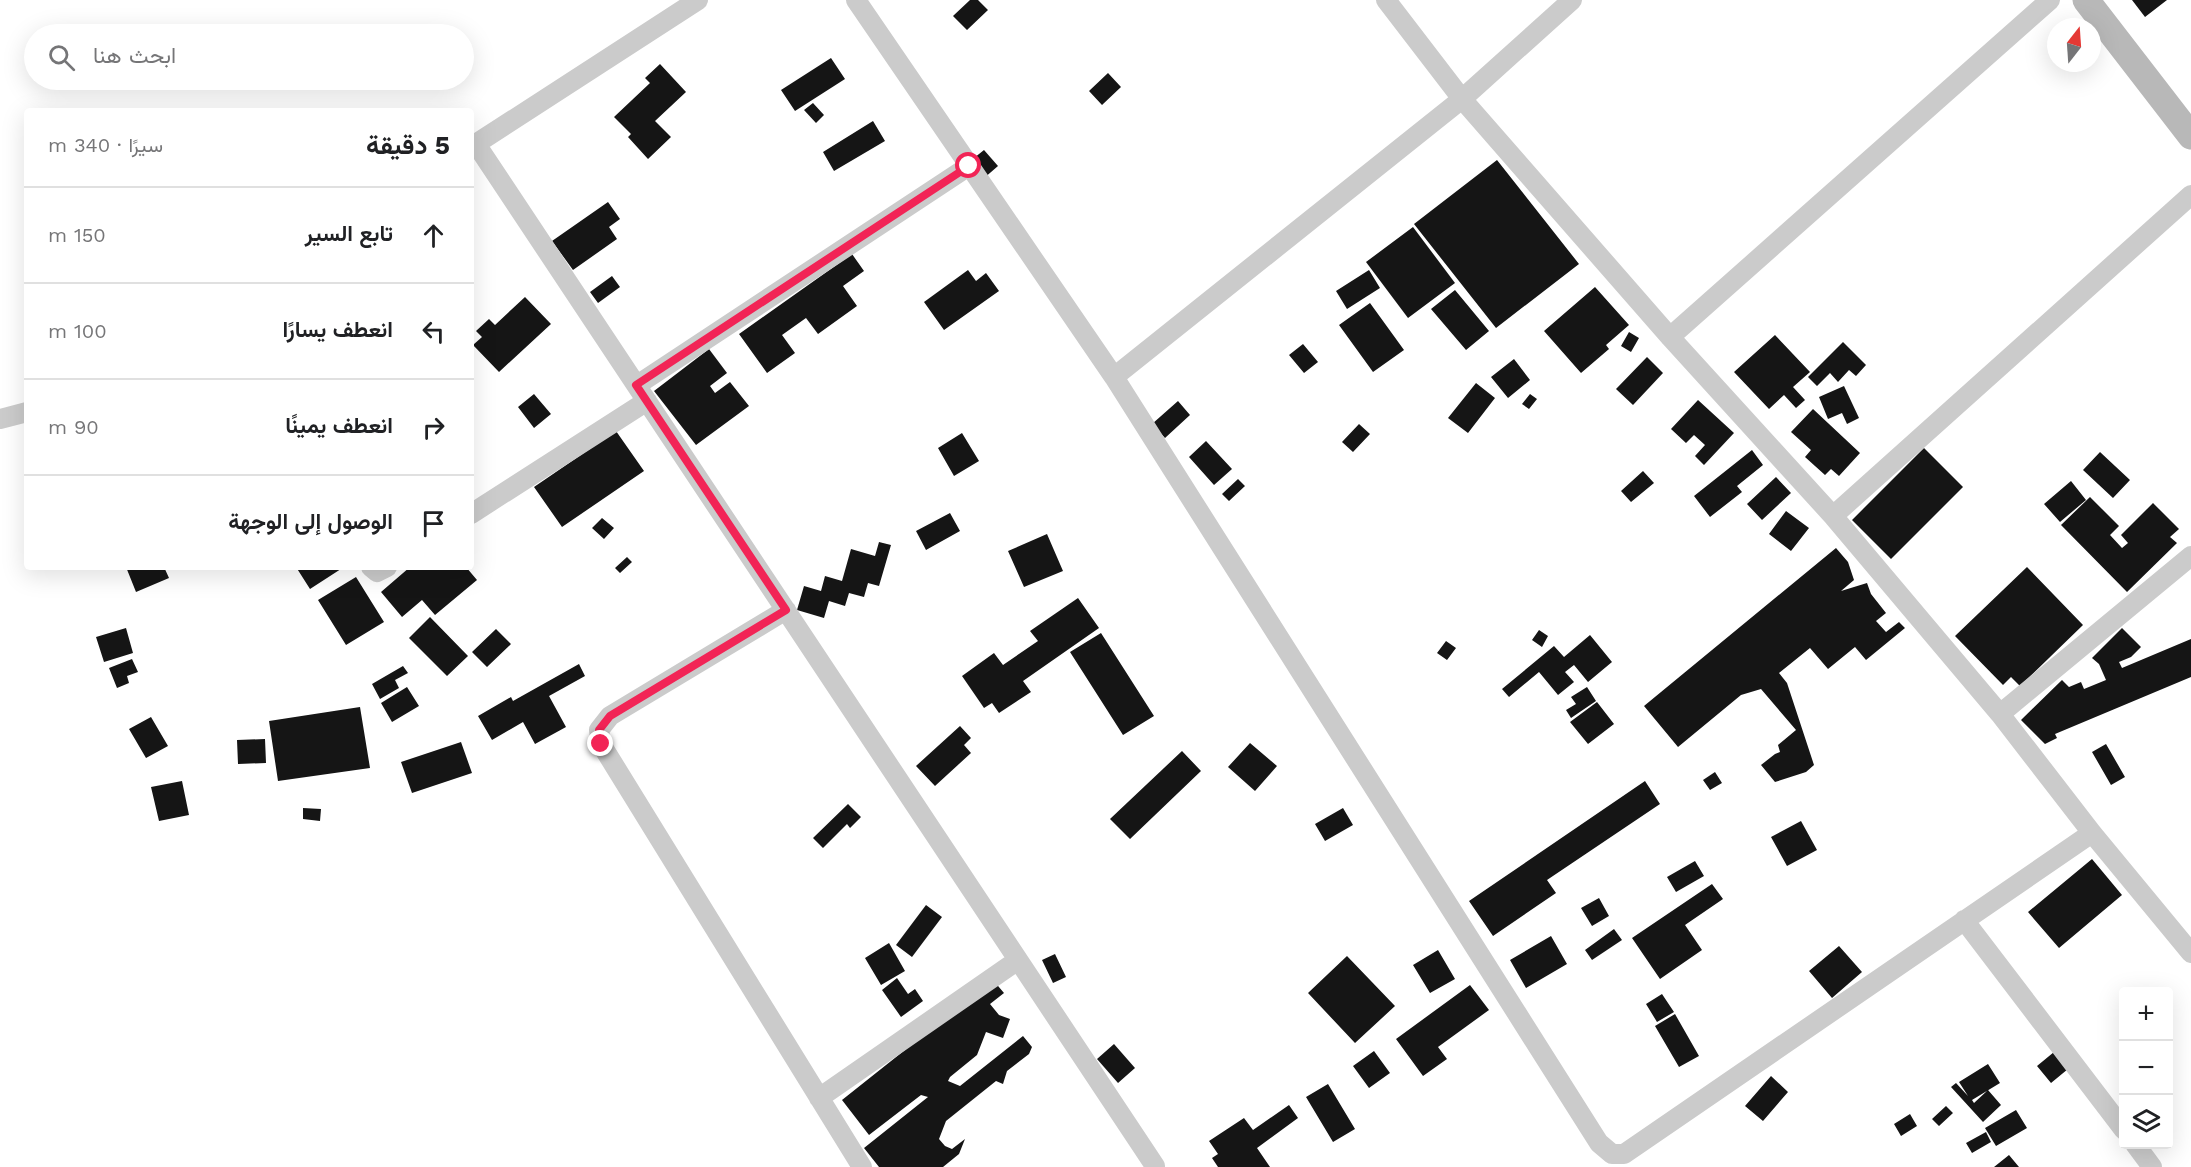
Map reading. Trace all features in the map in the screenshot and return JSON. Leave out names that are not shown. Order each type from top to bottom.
[{"type":"street","points":[[698,0],[474,146],[642,393],[1155,1166]]},
{"type":"street","points":[[856,0],[1114,377],[1599,1143],[1612,1154],[1624,1154],[2092,833]]},
{"type":"street","points":[[1386,0],[1462,99],[1670,337],[1833,516],[2000,714],[2092,833],[2191,953]]},
{"type":"street","points":[[1114,377],[1462,99],[1572,0]]},
{"type":"street","points":[[1670,337],[2050,0]]},
{"type":"street","points":[[2086,0],[2191,136]]},
{"type":"street","points":[[474,512],[969,166]]},
{"type":"street","points":[[1833,516],[2191,195]]},
{"type":"street","points":[[0,419],[24,413]]},
{"type":"street","points":[[2000,714],[2191,556]]},
{"type":"street","points":[[786,610],[610,716],[599,730],[601,744],[862,1167]]},
{"type":"street","points":[[1964,920],[2119,1123]]},
{"type":"street","points":[[819,1098],[1018,960]]},
{"type":"street","points":[[2139,1149],[2152,1167]]},
{"type":"building","points":[[970,0],[978,0],[988,10],[967,30],[953,16]]},
{"type":"building","points":[[2132,0],[2167,0],[2145,17]]},
{"type":"building","points":[[831,58],[845,79],[795,111],[781,90]]},
{"type":"building","points":[[660,64],[686,92],[655,121],[671,137],[648,159],[628,137],[631,134],[614,117],[650,83],[645,78]]},
{"type":"building","points":[[1108,73],[1121,87],[1102,105],[1089,91]]},
{"type":"building","points":[[813,103],[824,115],[816,123],[804,110]]},
{"type":"building","points":[[873,121],[885,141],[834,171],[823,152]]},
{"type":"building","points":[[984,150],[998,166],[983,179],[969,162]]},
{"type":"building","points":[[1497,160],[1579,264],[1496,328],[1414,224]]},
{"type":"building","points":[[608,202],[620,219],[609,227],[617,239],[573,270],[552,241]]},
{"type":"building","points":[[1413,227],[1455,283],[1408,318],[1366,262]]},
{"type":"building","points":[[852,254],[864,271],[843,286],[857,306],[818,334],[806,318],[782,335],[795,353],[767,373],[739,334]]},
{"type":"building","points":[[968,270],[976,281],[986,273],[999,291],[944,330],[924,302]]},
{"type":"building","points":[[1369,270],[1380,288],[1347,309],[1336,291]]},
{"type":"building","points":[[612,276],[620,287],[598,303],[590,292]]},
{"type":"building","points":[[1595,287],[1629,325],[1606,345],[1609,349],[1581,373],[1544,331]]},
{"type":"building","points":[[1455,290],[1489,331],[1466,350],[1431,309]]},
{"type":"building","points":[[525,297],[551,324],[499,372],[474,346],[482,337],[476,331],[489,319],[495,325]]},
{"type":"building","points":[[1370,303],[1404,350],[1373,372],[1339,325]]},
{"type":"building","points":[[1629,332],[1639,338],[1631,352],[1621,346]]},
{"type":"building","points":[[1775,335],[1810,372],[1793,387],[1805,400],[1796,408],[1784,395],[1769,409],[1734,372]]},
{"type":"building","points":[[1843,342],[1866,365],[1856,376],[1849,370],[1838,382],[1830,373],[1817,386],[1808,377]]},
{"type":"building","points":[[1303,344],[1318,362],[1304,373],[1289,355]]},
{"type":"building","points":[[709,349],[727,373],[710,386],[715,393],[730,382],[749,406],[696,445],[654,391]]},
{"type":"building","points":[[1647,357],[1663,373],[1633,405],[1616,389]]},
{"type":"building","points":[[1514,359],[1530,380],[1508,398],[1491,377]]},
{"type":"building","points":[[1476,383],[1495,398],[1468,433],[1448,418]]},
{"type":"building","points":[[1844,386],[1859,418],[1847,424],[1842,413],[1828,419],[1819,397]]},
{"type":"building","points":[[534,394],[551,414],[534,428],[518,407]]},
{"type":"building","points":[[1530,394],[1537,399],[1529,409],[1522,404]]},
{"type":"building","points":[[1698,400],[1734,433],[1704,465],[1695,456],[1705,445],[1694,435],[1686,443],[1671,429]]},
{"type":"building","points":[[1178,401],[1190,415],[1165,438],[1152,424]]},
{"type":"building","points":[[1813,409],[1860,453],[1839,476],[1831,469],[1825,475],[1805,457],[1811,450],[1791,432]]},
{"type":"building","points":[[1359,424],[1370,434],[1353,452],[1342,442]]},
{"type":"building","points":[[616,431],[644,471],[562,527],[534,487]]},
{"type":"building","points":[[962,433],[979,461],[954,476],[938,448]]},
{"type":"building","points":[[1206,441],[1232,469],[1214,485],[1189,457]]},
{"type":"building","points":[[1924,448],[1963,487],[1891,559],[1852,520]]},
{"type":"building","points":[[1752,450],[1763,465],[1737,486],[1742,492],[1710,517],[1694,496]]},
{"type":"building","points":[[2100,452],[2130,480],[2113,498],[2083,470]]},
{"type":"building","points":[[1643,471],[1654,483],[1631,502],[1621,491]]},
{"type":"building","points":[[1776,477],[1791,493],[1762,520],[1747,504]]},
{"type":"building","points":[[1238,479],[1245,486],[1229,501],[1222,494]]},
{"type":"building","points":[[2071,481],[2086,500],[2060,522],[2044,504]]},
{"type":"building","points":[[2090,497],[2119,526],[2110,535],[2122,548],[2128,543],[2121,535],[2153,503],[2179,529],[2170,537],[2177,543],[2127,592],[2061,525]]},
{"type":"building","points":[[1786,511],[1809,528],[1791,551],[1769,534]]},
{"type":"building","points":[[950,513],[960,531],[926,550],[916,531]]},
{"type":"building","points":[[602,518],[614,528],[604,539],[592,528]]},
{"type":"building","points":[[1047,534],[1063,571],[1024,587],[1008,551]]},
{"type":"building","points":[[879,542],[891,545],[879,586],[868,583],[864,597],[849,593],[845,606],[829,601],[824,618],[797,610],[804,586],[821,591],[825,576],[842,581],[851,549],[875,556]]},
{"type":"building","points":[[1836,548],[1848,562],[1854,580],[1841,591],[1867,583],[1871,594],[1886,613],[1876,621],[1886,632],[1899,622],[1905,628],[1866,660],[1855,647],[1828,669],[1810,648],[1779,673],[1787,683],[1814,765],[1806,772],[1775,782],[1761,765],[1780,752],[1778,745],[1796,730],[1761,689],[1741,695],[1678,747],[1644,706]]},
{"type":"building","points":[[627,557],[632,562],[620,573],[615,568]]},
{"type":"building","points":[[2027,567],[2083,625],[2020,686],[2011,677],[2003,685],[1955,636]]},
{"type":"building","points":[[127,570],[165,570],[169,578],[136,592]]},
{"type":"building","points":[[298,570],[339,570],[310,589]]},
{"type":"building","points":[[407,570],[469,570],[477,580],[435,615],[422,600],[402,617],[381,592]]},
{"type":"building","points":[[356,577],[384,622],[346,645],[318,600]]},
{"type":"building","points":[[1078,598],[1099,628],[1023,681],[1031,692],[999,713],[992,703],[984,708],[962,676],[994,653],[1003,665],[1038,641],[1030,631]]},
{"type":"building","points":[[430,617],[468,656],[447,676],[409,638]]},
{"type":"building","points":[[126,628],[133,653],[104,662],[96,637]]},
{"type":"building","points":[[2122,628],[2141,647],[2131,657],[2119,662],[2122,668],[2191,639],[2191,677],[2055,734],[2057,738],[2045,744],[2021,720],[2062,680],[2069,687],[2081,682],[2084,689],[2106,680],[2099,664],[2092,658]]},
{"type":"building","points":[[496,629],[511,644],[487,667],[472,652]]},
{"type":"building","points":[[1539,630],[1548,636],[1542,647],[1532,640]]},
{"type":"building","points":[[1101,633],[1154,716],[1123,735],[1070,652]]},
{"type":"building","points":[[1590,635],[1612,662],[1588,682],[1574,665],[1565,672],[1574,682],[1558,695],[1539,672],[1509,697],[1502,689],[1554,646],[1564,657]]},
{"type":"building","points":[[1446,641],[1456,648],[1447,660],[1437,653]]},
{"type":"building","points":[[132,659],[138,672],[127,676],[129,683],[117,688],[109,668]]},
{"type":"building","points":[[579,664],[585,676],[549,696],[566,727],[535,744],[523,722],[492,740],[478,716],[511,697],[513,701]]},
{"type":"building","points":[[403,666],[408,673],[395,680],[399,688],[380,699],[372,684]]},
{"type":"building","points":[[407,687],[419,706],[392,722],[381,703]]},
{"type":"building","points":[[1587,687],[1596,701],[1571,718],[1566,710],[1576,704],[1571,697]]},
{"type":"building","points":[[1597,702],[1614,724],[1588,744],[1570,722]]},
{"type":"building","points":[[360,707],[370,768],[278,781],[269,721]]},
{"type":"building","points":[[151,717],[168,746],[146,758],[129,729]]},
{"type":"building","points":[[960,726],[971,738],[964,745],[971,753],[935,786],[916,766]]},
{"type":"building","points":[[265,739],[266,763],[238,764],[237,740]]},
{"type":"building","points":[[461,742],[472,773],[412,793],[401,762]]},
{"type":"building","points":[[1250,743],[1277,766],[1255,791],[1228,767]]},
{"type":"building","points":[[2106,744],[2125,777],[2111,785],[2092,752]]},
{"type":"building","points":[[1182,751],[1201,771],[1130,839],[1110,819]]},
{"type":"building","points":[[1715,772],[1722,783],[1710,790],[1703,780]]},
{"type":"building","points":[[182,781],[189,815],[159,821],[151,787]]},
{"type":"building","points":[[1645,781],[1660,804],[1547,880],[1556,893],[1493,936],[1469,901]]},
{"type":"building","points":[[848,804],[861,817],[850,828],[847,824],[823,848],[813,838]]},
{"type":"building","points":[[303,808],[321,809],[320,821],[303,819]]},
{"type":"building","points":[[1343,808],[1353,825],[1325,841],[1315,824]]},
{"type":"building","points":[[1801,821],[1817,850],[1787,866],[1771,837]]},
{"type":"building","points":[[2092,859],[2122,895],[2059,948],[2028,912]]},
{"type":"building","points":[[1695,861],[1704,876],[1676,892],[1667,877]]},
{"type":"building","points":[[1712,884],[1723,899],[1685,925],[1702,950],[1660,979],[1632,938]]},
{"type":"building","points":[[1599,898],[1609,916],[1592,926],[1581,908]]},
{"type":"building","points":[[926,905],[942,917],[912,957],[896,945]]},
{"type":"building","points":[[1614,929],[1622,940],[1592,960],[1585,950]]},
{"type":"building","points":[[1551,936],[1567,964],[1526,988],[1510,960]]},
{"type":"building","points":[[889,943],[905,971],[881,985],[865,958]]},
{"type":"building","points":[[1839,946],[1862,972],[1832,998],[1809,971]]},
{"type":"building","points":[[1438,950],[1455,979],[1430,993],[1413,965]]},
{"type":"building","points":[[1055,954],[1066,977],[1053,983],[1042,960]]},
{"type":"building","points":[[1347,956],[1395,1006],[1355,1043],[1308,993]]},
{"type":"building","points":[[897,978],[908,994],[915,989],[923,1001],[901,1017],[882,990]]},
{"type":"building","points":[[993,980],[1004,993],[990,1004],[999,1015],[1010,1019],[1003,1038],[986,1032],[977,1055],[948,1081],[960,1086],[1023,1036],[1032,1047],[1029,1054],[1007,1071],[1003,1084],[996,1081],[946,1121],[939,1139],[945,1146],[952,1149],[965,1139],[959,1154],[943,1167],[879,1167],[864,1148],[928,1097],[921,1095],[869,1135],[842,1100]]},
{"type":"building","points":[[1470,985],[1489,1010],[1438,1047],[1447,1059],[1423,1076],[1396,1039]]},
{"type":"building","points":[[1662,994],[1674,1012],[1657,1022],[1646,1004]]},
{"type":"building","points":[[1675,1014],[1699,1056],[1679,1067],[1655,1026]]},
{"type":"building","points":[[1114,1044],[1135,1068],[1118,1083],[1097,1059]]},
{"type":"building","points":[[1374,1051],[1390,1073],[1369,1088],[1353,1066]]},
{"type":"building","points":[[2054,1052],[2068,1069],[2051,1083],[2037,1066]]},
{"type":"building","points":[[1988,1064],[2000,1083],[1988,1090],[2001,1105],[1983,1122],[1951,1087],[1956,1083],[1968,1096],[1959,1082]],"holes":[[[1987,1091],[1974,1103],[1972,1100]]]},
{"type":"building","points":[[1771,1076],[1788,1092],[1763,1121],[1745,1106]]},
{"type":"building","points":[[1328,1084],[1355,1129],[1333,1142],[1306,1097]]},
{"type":"building","points":[[1289,1105],[1298,1118],[1257,1148],[1270,1167],[1218,1167],[1212,1158],[1218,1154],[1209,1141],[1244,1118],[1253,1130]]},
{"type":"building","points":[[1946,1106],[1953,1113],[1939,1126],[1932,1119]]},
{"type":"building","points":[[2016,1110],[2027,1128],[1996,1146],[1985,1128]]},
{"type":"building","points":[[1910,1114],[1917,1126],[1901,1136],[1894,1124]]},
{"type":"building","points":[[1986,1132],[1991,1142],[1972,1153],[1966,1143]]},
{"type":"building","points":[[2009,1155],[2019,1167],[1994,1167]]},
{"type":"route","points":[[601,744],[599,730],[610,716],[786,610],[636,385],[969,166]]}]
